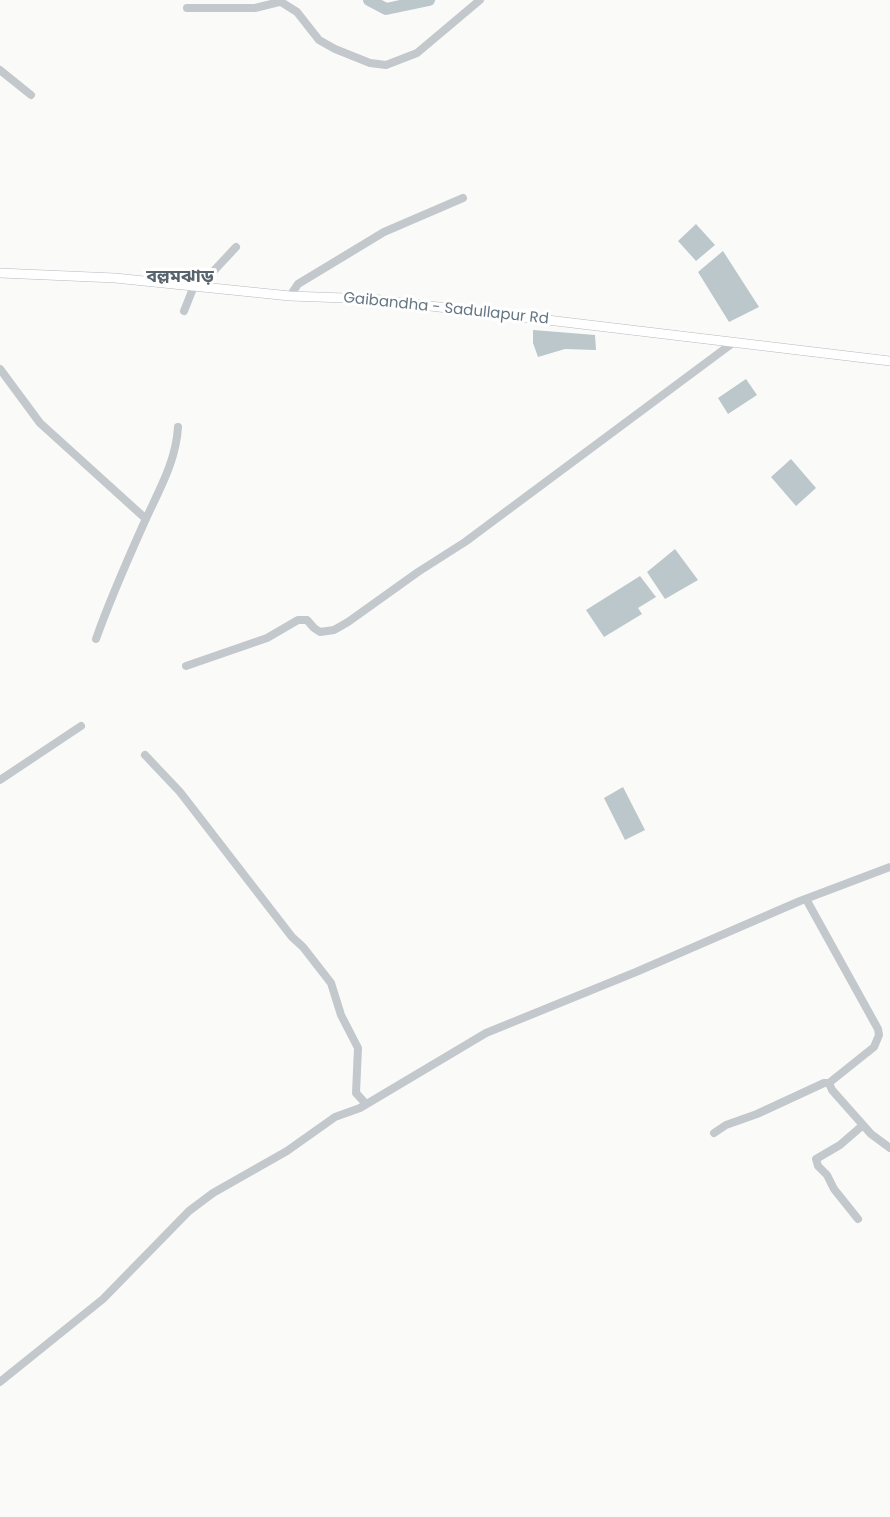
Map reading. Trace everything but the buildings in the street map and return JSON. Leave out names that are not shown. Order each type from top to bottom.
[{"type":"main road","name":"Gaibandha - Sadullapur Rd","points":[[0,273],[115,278],[290,296],[372,299],[890,361]]},
{"type":"street","points":[[187,8],[255,8],[279,1],[297,12],[319,40],[370,63],[386,65],[417,53],[480,0]]},
{"type":"street","points":[[0,70],[31,96]]},
{"type":"street","points":[[290,296],[298,284],[384,232],[464,198]]},
{"type":"street","points":[[205,287],[209,276],[236,247]]},
{"type":"street","points":[[184,311],[194,286]]},
{"type":"street","points":[[186,666],[267,638],[298,620],[307,620],[320,632],[334,630],[348,622],[500,518],[734,342]]},
{"type":"street","points":[[0,369],[40,423],[146,519]]},
{"type":"street","points":[[96,639],[112,594],[168,472],[178,438],[178,427]]},
{"type":"street","points":[[0,780],[81,726]]},
{"type":"street","points":[[145,754],[180,792],[292,937],[303,947],[331,983],[341,1015],[358,1048],[356,1093],[366,1104]]},
{"type":"street","points":[[0,1382],[103,1299],[189,1211],[213,1193],[286,1151],[335,1117],[366,1104],[486,1033],[806,899],[890,867]]},
{"type":"street","points":[[714,1133],[726,1125],[757,1114],[824,1083],[829,1083],[874,1047],[879,1035],[871,1015],[806,899]]},
{"type":"street","points":[[829,1083],[832,1090],[871,1134],[890,1148]]},
{"type":"street","points":[[858,1219],[834,1189],[816,1160],[863,1125]]},
{"type":"shaded area","points":[[696,224],[715,245],[696,261],[678,241]]},
{"type":"shaded area","points":[[723,251],[759,307],[729,322],[698,272]]},
{"type":"shaded area","points":[[533,330],[595,335],[596,350],[565,349],[538,357],[533,343]]},
{"type":"shaded area","points":[[746,379],[757,395],[728,414],[718,398]]},
{"type":"shaded area","points":[[791,459],[816,488],[796,506],[771,477]]},
{"type":"shaded area","points":[[675,549],[698,580],[665,599],[647,572]]},
{"type":"shaded area","points":[[640,576],[656,597],[638,608],[642,614],[604,637],[586,610]]},
{"type":"shaded area","points":[[623,787],[645,830],[625,840],[604,798]]},
{"type":"waterway","points":[[369,0],[386,9],[429,0]]},
{"type":"district","name":"বল্লমঝাড়","points":[[180,277]]}]
